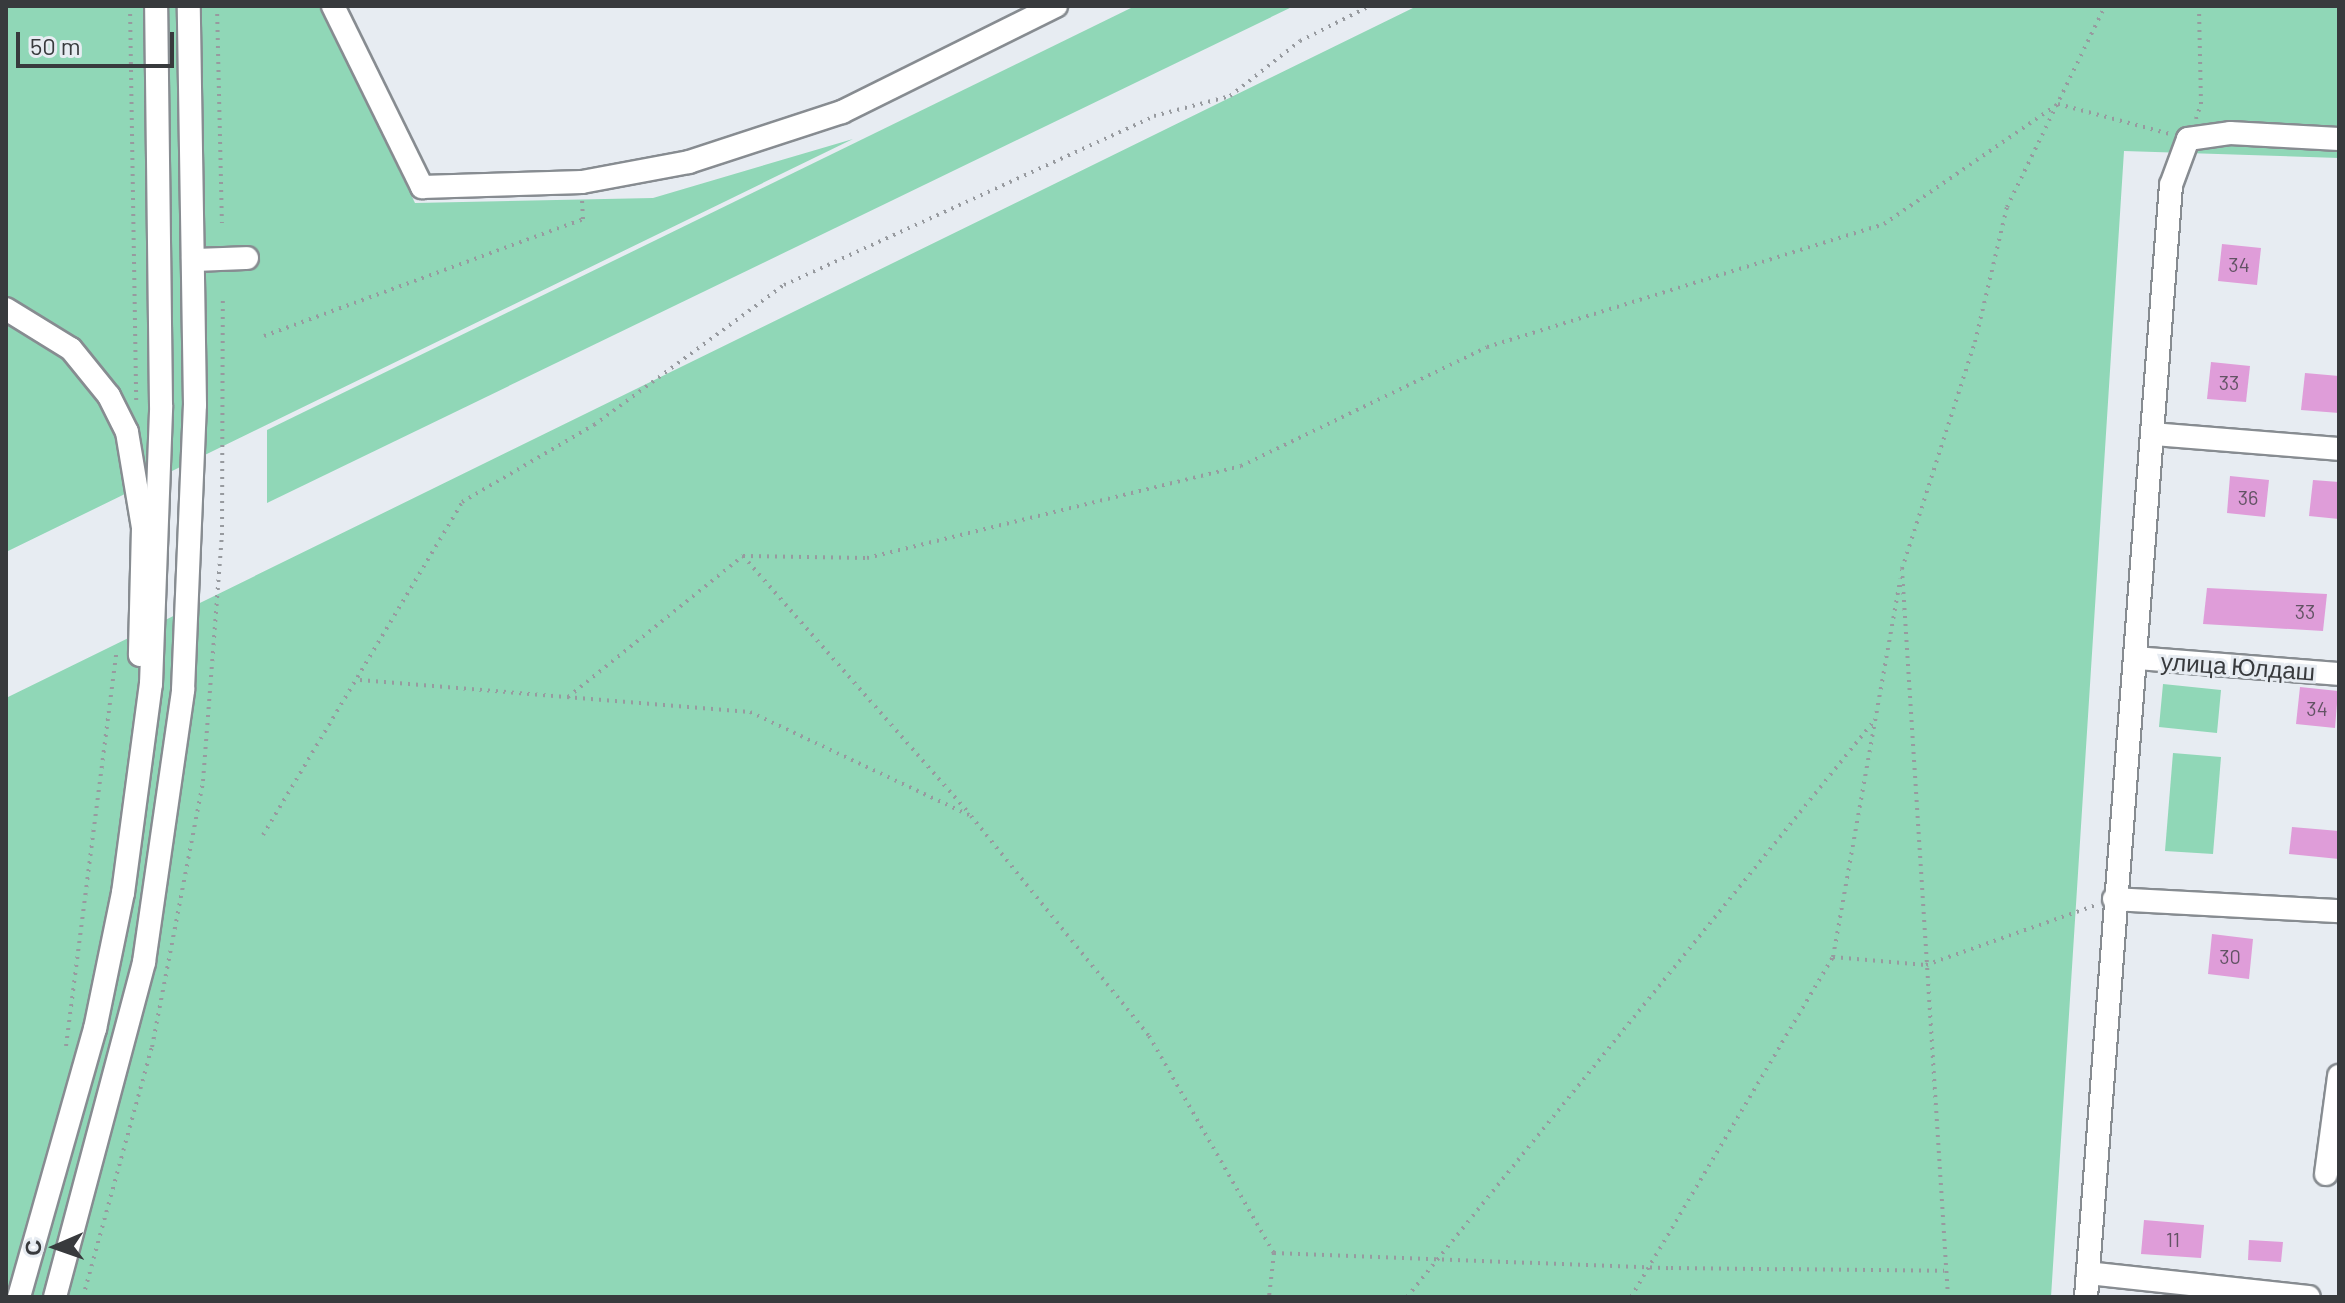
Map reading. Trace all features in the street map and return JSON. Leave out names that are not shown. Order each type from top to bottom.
[{"type":"street","points":[[19,1297],[95,1029],[141,771],[160,529],[156,6]]},
{"type":"street","points":[[55,1297],[144,962],[174,777],[193,532],[189,6]]},
{"type":"street","points":[[333,6],[422,187],[582,182],[689,162],[842,112],[1056,6]]},
{"type":"street","points":[[2086,1297],[2114,899],[2136,658],[2171,185],[2188,139],[2230,133],[2339,139]]},
{"type":"street","points":[[193,260],[247,258]]},
{"type":"street","points":[[6,309],[41,326],[93,372],[134,453],[143,528],[141,771]]},
{"type":"street","points":[[2153,434],[2339,449]]},
{"type":"street","name":"улица Юлдаш","points":[[2136,658],[2339,674]]},
{"type":"street","points":[[2114,899],[2339,911]]},
{"type":"street","points":[[2326,1174],[2339,1076]]},
{"type":"street","points":[[2088,1273],[2309,1297]]},
{"type":"path","points":[[125,410],[136,404],[130,6]]},
{"type":"path","points":[[217,6],[222,223]]},
{"type":"path","points":[[263,835],[360,680],[462,502],[594,425],[784,285],[1154,116],[1230,96],[1300,41],[1370,6]]},
{"type":"path","points":[[1631,1297],[1833,957],[1902,569],[1975,342],[2007,207],[2105,6]]},
{"type":"path","points":[[568,697],[743,556],[867,558],[1241,466],[1487,347],[1884,224],[2058,104],[2188,139],[2201,104],[2199,6]]},
{"type":"path","points":[[264,336],[583,219],[582,182]]},
{"type":"path","points":[[743,556],[971,816],[1149,1036],[1274,1253],[1269,1297]]},
{"type":"path","points":[[1902,569],[1948,1297]]},
{"type":"path","points":[[65,1054],[118,633]]},
{"type":"path","points":[[360,680],[750,712],[971,816]]},
{"type":"path","points":[[1407,1297],[1876,719]]},
{"type":"path","points":[[1833,957],[1926,965],[2114,899]]},
{"type":"path","points":[[1274,1253],[1651,1268],[1944,1271]]},
{"type":"green space","points":[[6,6],[320,6],[415,203],[653,198],[853,139],[6,552]]},
{"type":"green space","points":[[1135,6],[1294,6],[267,503],[267,430]]},
{"type":"green space","points":[[1417,6],[2339,6],[2339,158],[2124,151],[2051,1297],[6,1297],[6,698]]},
{"type":"green space","points":[[2163,684],[2221,690],[2217,733],[2159,727]]},
{"type":"green space","points":[[2173,753],[2221,757],[2213,854],[2165,851]]},
{"type":"building","points":[[2222,244],[2261,248],[2257,285],[2218,281]]},
{"type":"building","points":[[2211,362],[2250,366],[2246,402],[2207,399]]},
{"type":"building","points":[[2305,373],[2339,376],[2339,413],[2301,410]]},
{"type":"building","points":[[2230,476],[2269,480],[2265,517],[2227,513]]},
{"type":"building","points":[[2313,480],[2339,482],[2339,519],[2309,516]]},
{"type":"building","points":[[2207,588],[2327,594],[2323,631],[2203,624]]},
{"type":"building","points":[[2300,687],[2338,691],[2335,728],[2296,724]]},
{"type":"building","points":[[2292,827],[2339,831],[2339,859],[2289,854]]},
{"type":"building","points":[[2212,934],[2253,939],[2249,979],[2208,974]]},
{"type":"building","points":[[2144,1220],[2204,1225],[2201,1258],[2141,1254]]},
{"type":"building","points":[[2249,1240],[2283,1242],[2281,1262],[2248,1260]]}]
